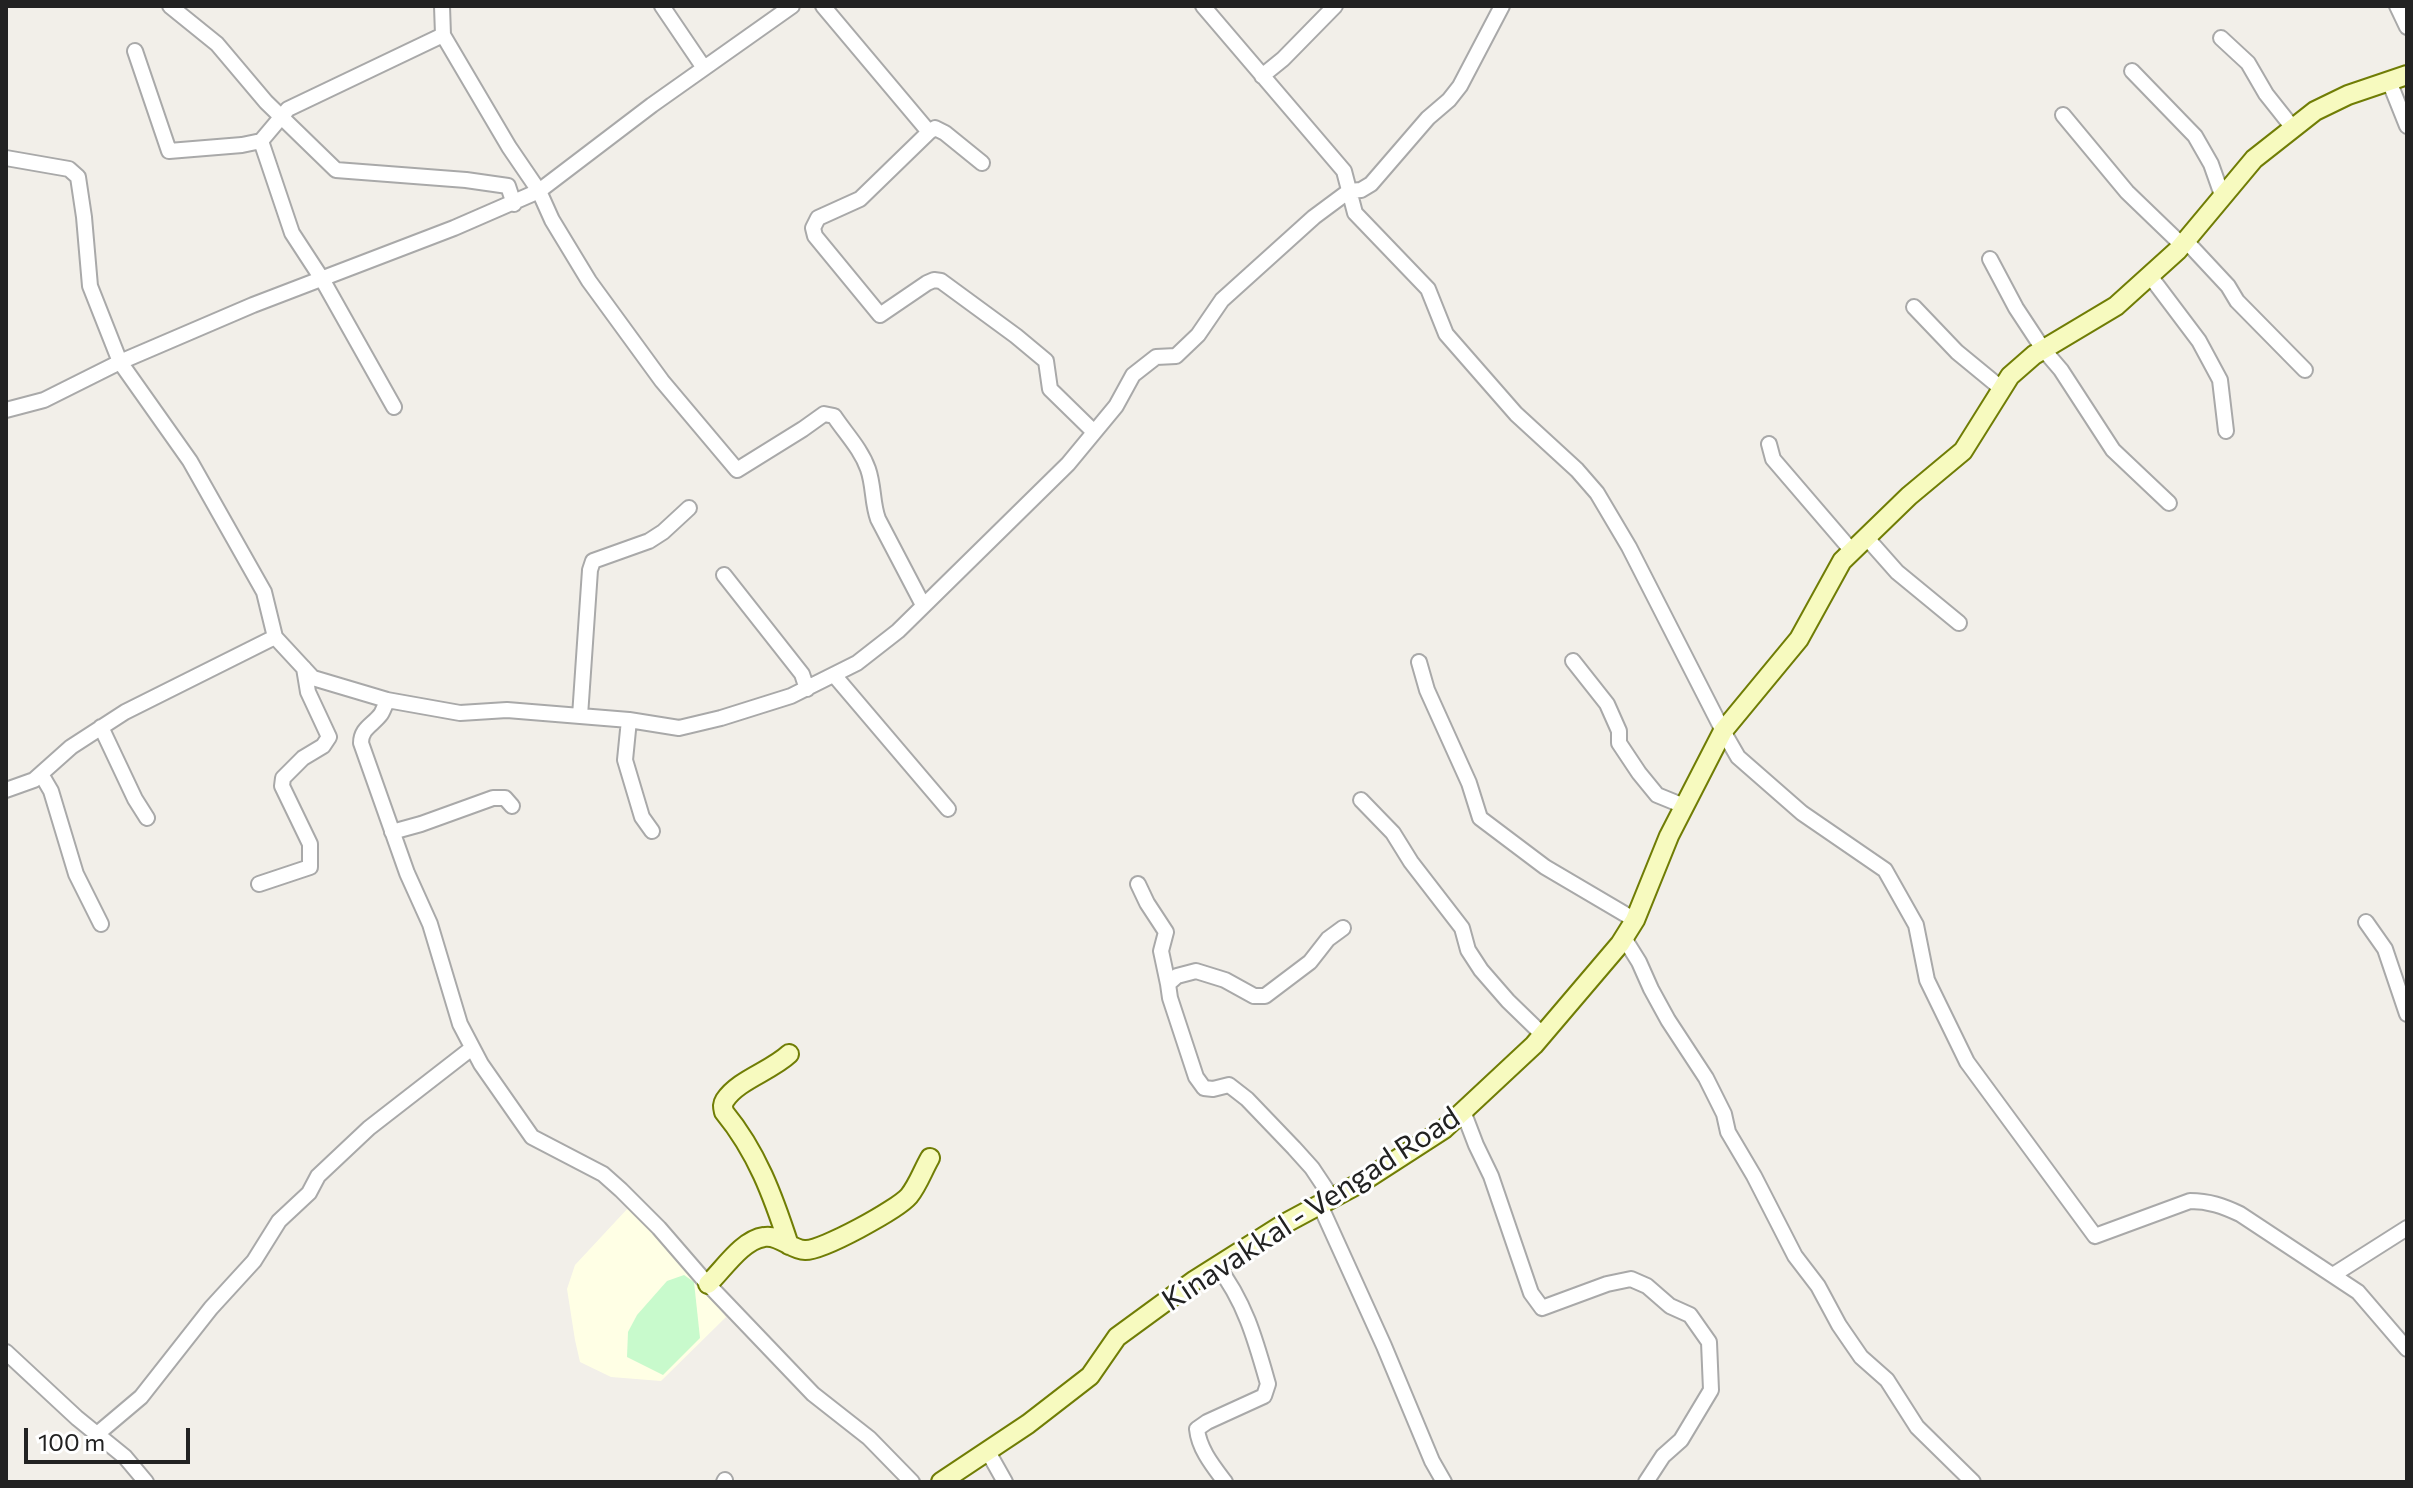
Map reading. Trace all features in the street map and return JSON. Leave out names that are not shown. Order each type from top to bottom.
[{"type":"main road","name":"Kinavakkal - Vengad Road","points":[[941,1482],[1028,1424],[1090,1376],[1117,1337],[1217,1266],[1282,1225],[1362,1182],[1444,1129],[1543,1035],[1624,938],[1635,920],[1669,836],[1723,731],[1799,639],[1842,561],[1909,496],[1963,451],[2010,376],[2043,349],[2116,306],[2150,276],[2184,243],[2254,159],[2315,111],[2348,95],[2407,75]]},
{"type":"main road","points":[[789,1054],[735,1090],[724,1100],[723,1107],[767,1180],[789,1245]]},
{"type":"main road","points":[[708,1284],[734,1255],[763,1237],[774,1237],[807,1251],[868,1224],[909,1195],[930,1158]]},
{"type":"street","points":[[170,6],[217,44],[281,117],[336,170],[508,186],[514,204]]},
{"type":"street","points":[[442,6],[443,35],[509,147],[539,191],[552,220],[589,281],[662,381],[737,470],[824,414],[834,416],[860,451],[869,472],[872,505],[923,605]]},
{"type":"street","points":[[662,6],[704,68]]},
{"type":"street","points":[[6,410],[44,400],[120,362],[253,305],[514,204],[539,191],[792,6]]},
{"type":"street","points":[[823,6],[929,132]]},
{"type":"street","points":[[1203,6],[1344,171],[1355,213],[1428,289],[1446,334],[1516,414],[1577,470],[1597,493],[1629,547],[1738,757],[1802,813],[1885,870],[1916,925],[1927,980],[1967,1062],[2095,1236],[2190,1201],[2207,1201],[2240,1214],[2358,1292],[2407,1349]]},
{"type":"street","points":[[1262,76],[1335,6]]},
{"type":"street","points":[[6,158],[69,169],[78,177],[90,286],[120,362],[190,461],[264,592],[275,637],[313,678],[387,700],[460,713],[507,710],[629,720],[679,728],[721,718],[807,689],[857,663],[888,639],[1068,464],[1116,406],[1133,375],[1156,357],[1176,356],[1198,335],[1222,300],[1314,217],[1349,191],[1361,190],[1371,184],[1460,86],[1502,6]]},
{"type":"street","points":[[2397,6],[2407,27]]},
{"type":"street","points":[[135,51],[169,151],[261,141],[288,109],[443,35]]},
{"type":"street","points":[[2221,38],[2248,63],[2266,94],[2293,128]]},
{"type":"street","points":[[2132,71],[2195,136],[2211,164],[2223,198]]},
{"type":"street","points":[[2389,81],[2407,126]]},
{"type":"street","points":[[2063,115],[2127,192],[2228,286],[2237,301],[2305,370]]},
{"type":"street","points":[[982,163],[935,128],[860,199],[818,218],[813,228],[815,236],[880,315],[934,280],[953,289],[1046,361],[1050,389],[1094,432]]},
{"type":"street","points":[[261,141],[292,233],[322,279],[394,407]]},
{"type":"street","points":[[1990,259],[2016,308],[2113,450],[2169,503]]},
{"type":"street","points":[[2150,276],[2199,341],[2220,380],[2226,431]]},
{"type":"street","points":[[1914,307],[1957,352],[2002,389]]},
{"type":"street","points":[[1769,444],[1773,459],[1852,551]]},
{"type":"street","points":[[580,716],[587,602],[593,561],[649,541],[689,508]]},
{"type":"street","points":[[1866,537],[1897,572],[1959,623]]},
{"type":"street","points":[[724,575],[802,674],[807,689]]},
{"type":"street","points":[[6,790],[21,786],[41,774],[71,747],[125,712],[275,637]]},
{"type":"street","points":[[1573,661],[1607,704],[1619,731],[1619,743],[1639,773],[1657,795],[1684,806]]},
{"type":"street","points":[[1419,662],[1427,690],[1469,783],[1480,818],[1545,867],[1635,920]]},
{"type":"street","points":[[259,884],[310,867],[310,844],[282,786],[283,778],[303,758],[323,746],[329,737],[308,692],[304,668]]},
{"type":"street","points":[[834,675],[948,809]]},
{"type":"street","points":[[387,700],[382,714],[364,731],[361,743],[407,873],[430,924],[460,1024],[472,1048],[532,1137],[603,1174],[659,1228],[813,1394],[869,1438],[912,1482]]},
{"type":"street","points":[[629,720],[625,760],[642,817],[652,831]]},
{"type":"street","points":[[101,727],[147,818]]},
{"type":"street","points":[[41,774],[51,791],[76,874],[101,924]]},
{"type":"street","points":[[392,832],[493,798],[505,798],[512,806]]},
{"type":"street","points":[[1361,800],[1393,833],[1411,862],[1462,928],[1468,950],[1481,970],[1543,1035]]},
{"type":"street","points":[[1138,884],[1166,932],[1161,951],[1170,998],[1196,1077],[1204,1088],[1229,1085],[1247,1099],[1312,1168],[1432,1461],[1444,1482]]},
{"type":"street","points":[[2366,922],[2385,949],[2407,1014]]},
{"type":"street","points":[[1168,984],[1177,976],[1196,971],[1225,980],[1254,996],[1265,996],[1310,962],[1328,939],[1343,928]]},
{"type":"street","points":[[1624,938],[1668,1020],[1706,1078],[1724,1114],[1728,1132],[1795,1256],[1818,1286],[1839,1325],[1861,1357],[1887,1380],[1917,1427],[1973,1482]]},
{"type":"street","points":[[96,1435],[141,1397],[211,1308],[254,1261],[279,1221],[309,1193],[318,1176],[369,1128],[472,1048]]},
{"type":"street","points":[[1463,1111],[1491,1176],[1531,1293],[1542,1308],[1607,1284],[1631,1279],[1647,1286],[1670,1306],[1690,1315],[1709,1342],[1711,1390],[1681,1440],[1663,1456],[1646,1482]]},
{"type":"street","points":[[2333,1275],[2407,1228]]},
{"type":"street","points":[[1217,1266],[1246,1313],[1268,1384],[1264,1396],[1197,1429],[1198,1439],[1225,1482]]},
{"type":"street","points":[[6,1352],[96,1435],[125,1457],[146,1482]]},
{"type":"street","points":[[987,1450],[1005,1482]]},
{"type":"shaded area","points":[[629,1207],[671,1249],[726,1317],[661,1381],[611,1377],[580,1362],[575,1340],[567,1289],[575,1265]]},
{"type":"green space","points":[[684,1275],[694,1282],[700,1338],[663,1375],[627,1357],[628,1332],[637,1315],[667,1281]]}]
